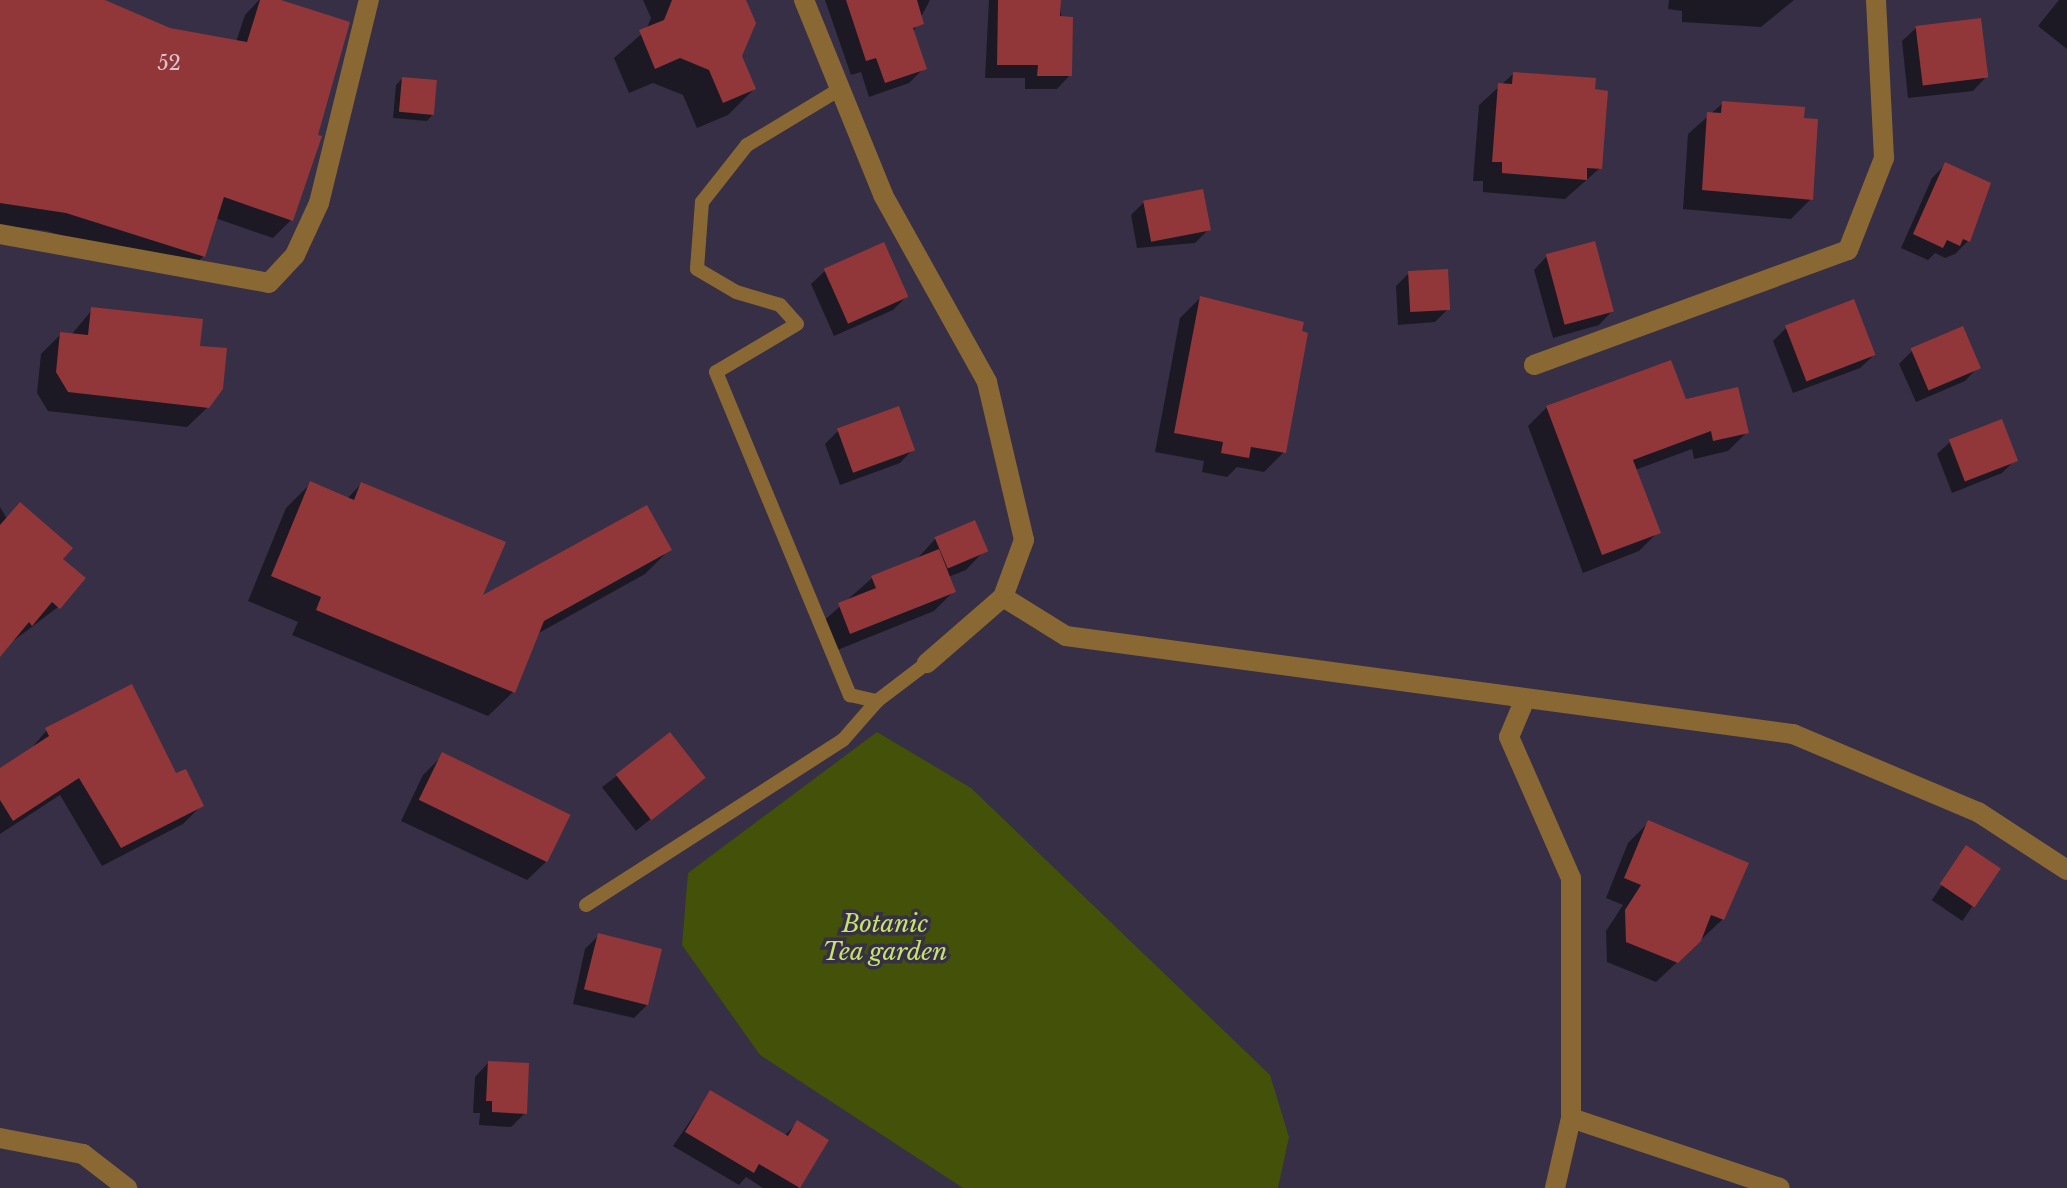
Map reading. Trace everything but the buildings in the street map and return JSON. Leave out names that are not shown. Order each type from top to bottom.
[{"type":"street","points":[[0,234],[269,283],[295,255],[319,203],[369,0]]},
{"type":"street","points":[[804,0],[883,195],[987,382],[1024,540],[1003,597],[927,663]]},
{"type":"street","points":[[1534,365],[1848,250],[1884,158],[1876,0]]},
{"type":"street","points":[[1003,597],[1066,636],[1793,734],[1978,812],[2067,870]]},
{"type":"street","points":[[1525,699],[1509,737],[1571,878],[1571,1118],[1555,1188]]},
{"type":"street","points":[[1571,1118],[1780,1188]]},
{"type":"street","points":[[0,1138],[83,1154],[127,1188]]},
{"type":"lane","points":[[840,89],[747,145],[702,202],[697,269],[736,292],[780,305],[797,324],[716,372],[850,695],[877,701]]},
{"type":"lane","points":[[586,905],[843,740],[877,701],[927,663]]},
{"type":"green space","name":"Botanic Tea garden","points":[[877,732],[971,788],[1270,1075],[1289,1137],[1278,1188],[963,1188],[760,1055],[682,945],[688,873]]}]
